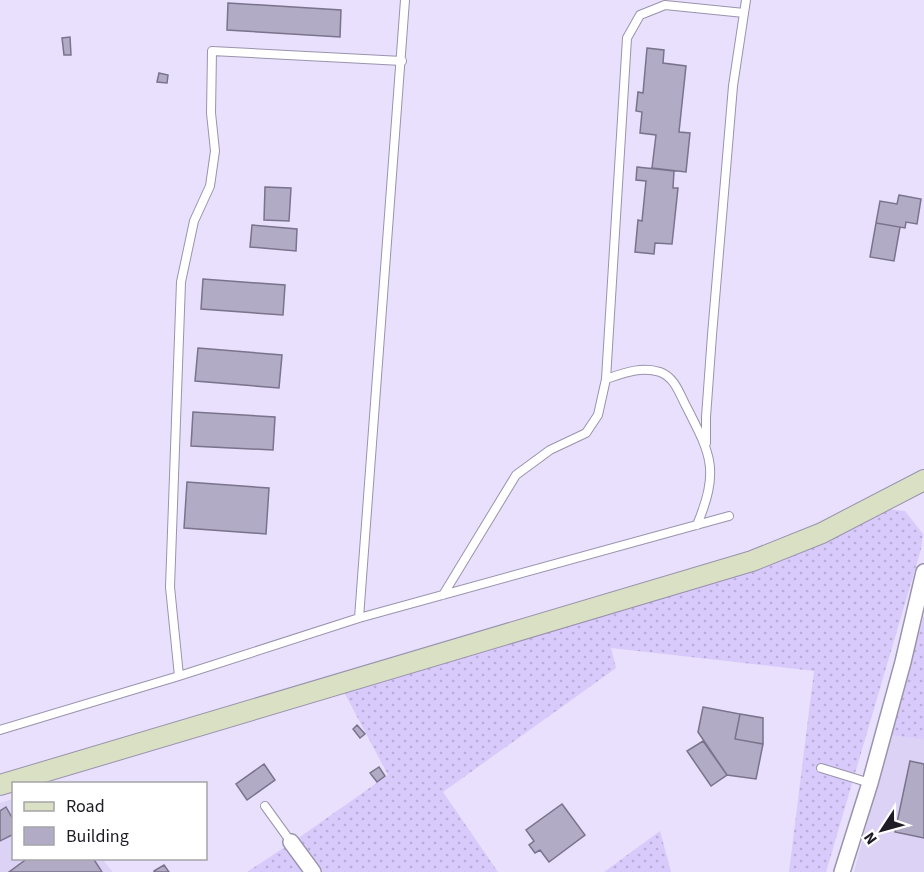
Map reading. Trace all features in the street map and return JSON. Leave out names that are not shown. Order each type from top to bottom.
[{"type":"street","points":[[0,785],[752,561],[822,533],[924,480]]},
{"type":"street","points":[[842,872],[870,783],[903,662],[924,572]]},
{"type":"street","points":[[291,842],[312,872]]},
{"type":"lane","points":[[359,618],[405,0]]},
{"type":"lane","points":[[706,447],[712,335],[733,86],[746,0]]},
{"type":"lane","points":[[443,595],[516,476],[550,450],[586,433],[598,416],[606,379],[627,39],[640,15],[665,5],[744,13]]},
{"type":"lane","points":[[179,676],[170,587],[181,282],[194,221],[210,186],[215,151],[211,113],[212,51],[402,61]]},
{"type":"lane","points":[[606,379],[636,370],[650,370],[668,376],[675,385],[710,458],[710,491],[697,525]]},
{"type":"lane","points":[[0,730],[359,618],[729,516]]},
{"type":"lane","points":[[821,768],[870,783]]},
{"type":"lane","points":[[265,806],[291,842]]},
{"type":"shaded area","points":[[887,509],[905,511],[923,534],[921,549],[826,872],[789,872],[814,671],[611,648],[616,668],[443,792],[498,872],[321,872],[297,839],[388,775],[344,692],[734,576]]},
{"type":"shaded area","points":[[924,615],[924,740],[890,735]]},
{"type":"shaded area","points":[[890,735],[924,740],[924,872],[854,872]]},
{"type":"shaded area","points":[[12,799],[12,860],[103,860],[113,872],[0,872],[0,803]]},
{"type":"shaded area","points":[[660,831],[671,872],[604,872]]},
{"type":"shaded area","points":[[285,847],[304,872],[247,872]]},
{"type":"building","points":[[228,3],[341,10],[340,37],[227,30]]},
{"type":"building","points":[[70,37],[71,55],[64,55],[62,38]]},
{"type":"building","points":[[647,48],[664,50],[663,63],[686,66],[679,132],[690,133],[686,172],[652,168],[656,135],[640,133],[642,112],[636,111],[638,92],[643,93]]},
{"type":"building","points":[[159,73],[168,75],[167,83],[157,82]]},
{"type":"building","points":[[637,167],[674,171],[673,188],[678,188],[672,244],[655,243],[654,254],[635,252],[638,220],[642,221],[646,181],[636,180]]},
{"type":"building","points":[[265,187],[291,188],[289,221],[264,220]]},
{"type":"building","points":[[899,195],[921,199],[917,224],[906,222],[905,228],[876,223],[880,201],[897,204]]},
{"type":"building","points":[[876,223],[900,227],[894,261],[870,257]]},
{"type":"building","points":[[252,225],[297,229],[296,251],[250,247]]},
{"type":"building","points":[[203,279],[285,285],[283,315],[201,309]]},
{"type":"building","points":[[198,348],[282,355],[279,388],[195,381]]},
{"type":"building","points":[[193,412],[275,417],[273,450],[191,446]]},
{"type":"building","points":[[187,482],[269,488],[266,534],[184,528]]},
{"type":"building","points":[[703,707],[740,714],[735,739],[763,744],[756,779],[727,775],[698,732]]},
{"type":"building","points":[[740,714],[763,718],[763,744],[735,739]]},
{"type":"building","points":[[357,725],[365,734],[360,738],[353,729]]},
{"type":"building","points":[[703,741],[727,775],[711,786],[687,751]]},
{"type":"building","points":[[910,761],[924,764],[924,838],[895,832]]},
{"type":"building","points":[[264,764],[275,780],[247,800],[236,784]]},
{"type":"building","points":[[379,767],[385,776],[377,782],[370,773]]},
{"type":"building","points":[[562,804],[585,835],[549,862],[540,850],[535,853],[529,845],[534,841],[526,830]]},
{"type":"building","points":[[6,807],[12,818],[12,835],[0,841],[0,811]]},
{"type":"building","points":[[25,860],[94,860],[102,872],[9,872]]},
{"type":"building","points":[[164,865],[169,872],[154,872],[154,871]]}]
